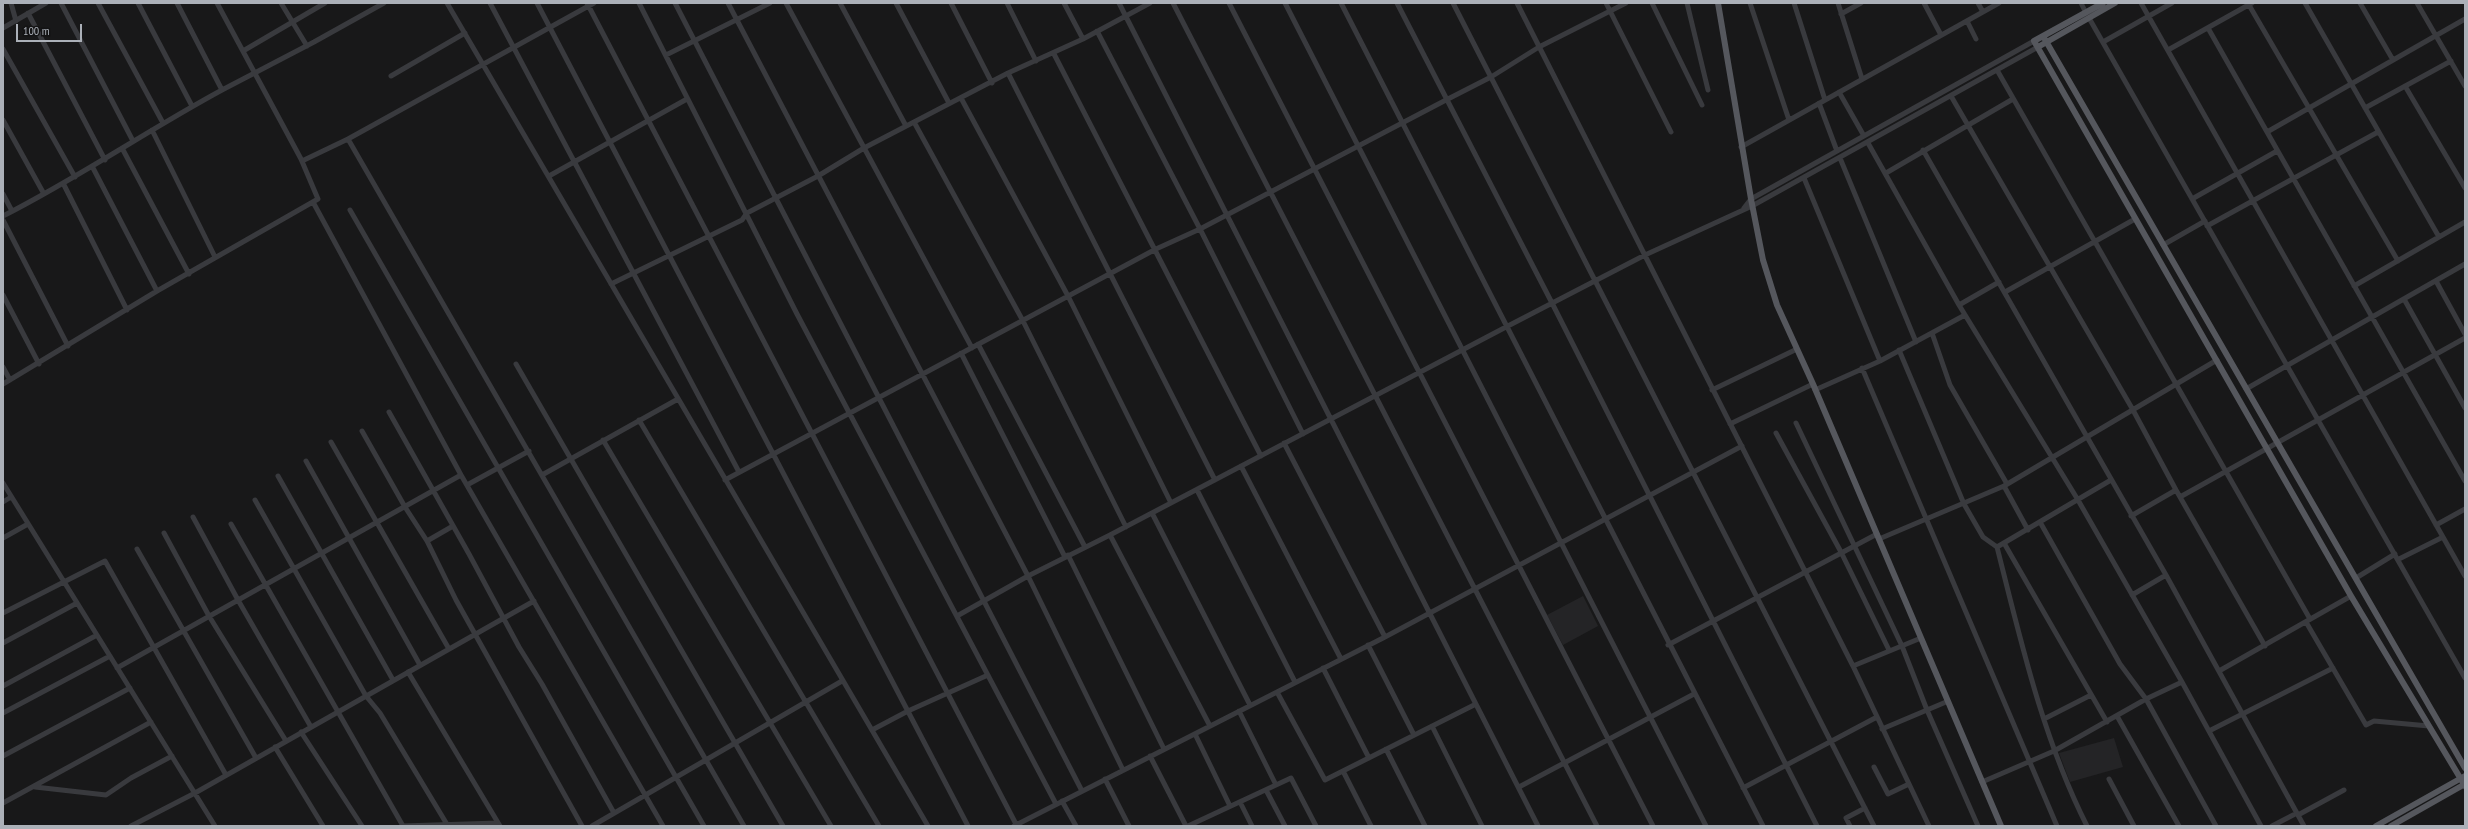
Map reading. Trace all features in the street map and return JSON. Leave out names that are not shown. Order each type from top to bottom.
[{"type":"main road","points":[[1718,3],[1741,147],[1763,260],[1777,305],[1814,387],[1921,638],[1946,702],[2001,826]]},
{"type":"main road","points":[[2038,47],[2103,3]]},
{"type":"main road","points":[[2115,3],[2034,41],[2268,448],[2351,596],[2429,726],[2463,777],[2465,785],[2391,826]]},
{"type":"main road","points":[[2043,36],[2465,768]]},
{"type":"main road","points":[[2376,826],[2463,777]]},
{"type":"street","points":[[11,3],[16,21]]},
{"type":"street","points":[[3,28],[46,3]]},
{"type":"street","points":[[61,3],[133,141]]},
{"type":"street","points":[[98,3],[163,123]]},
{"type":"street","points":[[138,3],[192,106]]},
{"type":"street","points":[[177,3],[222,90]]},
{"type":"street","points":[[3,384],[39,364],[157,291],[318,199],[302,161],[217,3]]},
{"type":"street","points":[[281,3],[307,46]]},
{"type":"street","points":[[243,51],[325,3]]},
{"type":"street","points":[[3,216],[105,160],[133,141],[192,106],[307,46],[384,3]]},
{"type":"street","points":[[447,3],[928,826]]},
{"type":"street","points":[[490,3],[739,472]]},
{"type":"street","points":[[538,3],[612,142],[968,826]]},
{"type":"street","points":[[302,161],[348,139],[588,4],[594,3]]},
{"type":"street","points":[[639,3],[687,99],[850,413],[1056,804]]},
{"type":"street","points":[[675,3],[982,601],[1082,791]]},
{"type":"street","points":[[728,3],[1028,576],[1123,770]]},
{"type":"street","points":[[666,55],[770,3]]},
{"type":"street","points":[[786,3],[972,348]]},
{"type":"street","points":[[840,3],[906,126]]},
{"type":"street","points":[[896,3],[949,103]]},
{"type":"street","points":[[951,3],[992,83]]},
{"type":"street","points":[[1007,3],[1036,61]]},
{"type":"street","points":[[1064,3],[1083,39]]},
{"type":"street","points":[[1118,3],[1538,826]]},
{"type":"street","points":[[611,284],[742,220],[747,213],[818,176],[864,148],[949,103],[992,83],[1008,73],[1054,54],[1150,3]]},
{"type":"street","points":[[1173,3],[1473,590],[1597,826]]},
{"type":"street","points":[[1228,3],[1520,565],[1653,826]]},
{"type":"street","points":[[1285,3],[1359,146],[1461,350],[1706,826]]},
{"type":"street","points":[[1341,3],[1668,645],[1763,826]]},
{"type":"street","points":[[1397,3],[1552,303],[1817,826]]},
{"type":"street","points":[[1453,3],[1874,826]]},
{"type":"street","points":[[1517,3],[1712,390],[1806,572],[1853,666],[1929,826]]},
{"type":"street","points":[[1606,3],[1671,132]]},
{"type":"street","points":[[725,480],[1156,249],[1226,216],[1314,170],[1491,77],[1539,47],[1626,3]]},
{"type":"street","points":[[1652,3],[1702,106]]},
{"type":"street","points":[[1687,3],[1708,90]]},
{"type":"street","points":[[1750,3],[1789,120]]},
{"type":"street","points":[[1794,3],[1825,100]]},
{"type":"street","points":[[1838,3],[1862,79]]},
{"type":"street","points":[[1841,14],[1860,3]]},
{"type":"street","points":[[1924,3],[1941,35]]},
{"type":"street","points":[[1978,3],[1983,12]]},
{"type":"street","points":[[1741,147],[1999,3]]},
{"type":"street","points":[[2081,3],[2465,678]]},
{"type":"street","points":[[2141,3],[2465,576]]},
{"type":"street","points":[[2103,42],[2172,3]]},
{"type":"street","points":[[2305,3],[2439,237]]},
{"type":"street","points":[[2360,3],[2393,60]]},
{"type":"street","points":[[2417,3],[2465,86]]},
{"type":"street","points":[[588,4],[647,122],[709,235],[1015,826],[1385,637],[1429,612],[1742,446]]},
{"type":"street","points":[[2168,50],[2250,4],[2398,261]]},
{"type":"street","points":[[28,13],[105,160]]},
{"type":"street","points":[[2267,132],[2465,19]]},
{"type":"street","points":[[1967,21],[1976,39]]},
{"type":"street","points":[[2208,28],[2465,481]]},
{"type":"street","points":[[1097,31],[1200,229],[1303,434]]},
{"type":"street","points":[[391,76],[465,33]]},
{"type":"street","points":[[957,616],[1028,576],[1110,536],[1461,350],[1645,255],[1744,208],[1837,151],[2034,41]]},
{"type":"street","points":[[1752,203],[1804,178],[2038,47]]},
{"type":"street","points":[[3,48],[75,176]]},
{"type":"street","points":[[1054,54],[1156,249],[1261,456]]},
{"type":"street","points":[[2365,108],[2451,61]]},
{"type":"street","points":[[1997,70],[2226,472],[2333,668],[2366,725],[2374,721],[2429,726]]},
{"type":"street","points":[[1008,73],[1215,480]]},
{"type":"street","points":[[2406,86],[2465,188]]},
{"type":"street","points":[[1839,92],[1864,136]]},
{"type":"street","points":[[1951,96],[1967,126],[2133,410],[2176,490],[2264,646]]},
{"type":"street","points":[[961,98],[1068,296],[1171,503]]},
{"type":"street","points":[[549,176],[687,99]]},
{"type":"street","points":[[1886,173],[1923,150],[2013,99]]},
{"type":"street","points":[[1819,103],[1837,151]]},
{"type":"street","points":[[3,120],[44,194]]},
{"type":"street","points":[[914,122],[1023,321],[1126,527]]},
{"type":"street","points":[[152,130],[215,257]]},
{"type":"street","points":[[2163,245],[2253,201],[2378,132]]},
{"type":"street","points":[[348,139],[744,826]]},
{"type":"street","points":[[1868,143],[1959,305],[2078,500],[2182,682],[2261,826]]},
{"type":"street","points":[[122,148],[189,274]]},
{"type":"street","points":[[1923,150],[2112,480],[2304,826]]},
{"type":"street","points":[[2192,199],[2277,151]]},
{"type":"street","points":[[1840,158],[1916,342]]},
{"type":"street","points":[[92,166],[157,291]]},
{"type":"street","points":[[1804,178],[1880,361]]},
{"type":"street","points":[[63,183],[127,310]]},
{"type":"street","points":[[3,194],[12,211]]},
{"type":"street","points":[[313,202],[461,475],[663,826]]},
{"type":"street","points":[[350,210],[704,826]]},
{"type":"street","points":[[2005,292],[2135,219]]},
{"type":"street","points":[[3,220],[68,346]]},
{"type":"street","points":[[2354,286],[2465,222]]},
{"type":"street","points":[[2246,389],[2465,264]]},
{"type":"street","points":[[2436,281],[2465,334]]},
{"type":"street","points":[[1959,305],[1999,282]]},
{"type":"street","points":[[3,295],[39,364]]},
{"type":"street","points":[[2404,299],[2465,408]]},
{"type":"street","points":[[1730,424],[1814,387],[1880,361],[1965,315]]},
{"type":"street","points":[[1932,333],[1950,385],[2028,530]]},
{"type":"street","points":[[2180,497],[2465,338]]},
{"type":"street","points":[[978,344],[1086,547]]},
{"type":"street","points":[[1712,390],[1797,349]]},
{"type":"street","points":[[1899,350],[1964,504],[1983,537],[1997,547],[2044,719],[2054,750],[2068,788],[2088,826]]},
{"type":"street","points":[[961,353],[1067,556],[1164,749]]},
{"type":"street","points":[[1668,645],[1841,552],[1925,520],[2005,485],[2088,438],[2217,360]]},
{"type":"street","points":[[516,364],[783,826]]},
{"type":"street","points":[[3,367],[10,380]]},
{"type":"street","points":[[1862,368],[1925,520],[2057,826]]},
{"type":"street","points":[[542,475],[678,399]]},
{"type":"street","points":[[389,412],[504,618],[518,647],[542,684],[614,813]]},
{"type":"street","points":[[640,420],[879,826]]},
{"type":"street","points":[[1796,423],[1853,547],[1902,646],[1927,710],[1978,826]]},
{"type":"street","points":[[362,431],[405,507],[427,542],[582,826]]},
{"type":"street","points":[[1776,433],[1841,552],[1889,650]]},
{"type":"street","points":[[603,440],[831,826]]},
{"type":"street","points":[[331,442],[449,649]]},
{"type":"street","points":[[1284,444],[1385,637]]},
{"type":"street","points":[[467,485],[529,451]]},
{"type":"street","points":[[306,460],[348,538],[420,665]]},
{"type":"street","points":[[1241,466],[1341,659]]},
{"type":"street","points":[[117,668],[461,475]]},
{"type":"street","points":[[278,476],[393,680]]},
{"type":"street","points":[[1997,547],[2112,480]]},
{"type":"street","points":[[3,483],[214,826]]},
{"type":"street","points":[[1197,490],[1295,682]]},
{"type":"street","points":[[2131,516],[2176,490]]},
{"type":"street","points":[[3,502],[11,497]]},
{"type":"street","points":[[255,500],[292,570],[366,696],[380,713],[447,825]]},
{"type":"street","points":[[2436,525],[2465,509]]},
{"type":"street","points":[[1152,513],[1250,705]]},
{"type":"street","points":[[193,517],[238,600],[311,727]]},
{"type":"street","points":[[2040,522],[2120,664],[2146,699],[2216,826]]},
{"type":"street","points":[[3,538],[28,524]]},
{"type":"street","points":[[231,524],[336,712],[403,826],[499,824],[408,672]]},
{"type":"street","points":[[427,542],[453,526]]},
{"type":"street","points":[[164,533],[209,616],[286,741]]},
{"type":"street","points":[[1110,536],[1210,726]]},
{"type":"street","points":[[2399,560],[2443,537]]},
{"type":"street","points":[[2004,543],[2107,722]]},
{"type":"street","points":[[137,549],[256,758]]},
{"type":"street","points":[[2356,578],[2395,554]]},
{"type":"street","points":[[3,613],[105,561],[226,775]]},
{"type":"street","points":[[2132,595],[2166,576]]},
{"type":"street","points":[[2219,672],[2351,596]]},
{"type":"street","points":[[131,826],[195,793],[534,601]]},
{"type":"street","points":[[3,643],[77,603]]},
{"type":"street","points":[[3,686],[97,635]]},
{"type":"street","points":[[1853,666],[1921,638]]},
{"type":"street","points":[[1368,645],[1414,735]]},
{"type":"street","points":[[3,713],[110,656]]},
{"type":"street","points":[[1323,668],[1370,758]]},
{"type":"street","points":[[2209,731],[2333,668]]},
{"type":"street","points":[[872,730],[908,711],[988,675]]},
{"type":"street","points":[[592,826],[842,681]]},
{"type":"street","points":[[1982,782],[2054,750],[2107,722],[2146,699],[2182,682]]},
{"type":"street","points":[[3,756],[130,688]]},
{"type":"street","points":[[1277,692],[1324,780],[1476,704]]},
{"type":"street","points":[[1519,787],[1694,694]]},
{"type":"street","points":[[2044,719],[2091,695]]},
{"type":"street","points":[[1882,729],[1946,702]]},
{"type":"street","points":[[1239,712],[1276,785]]},
{"type":"street","points":[[2117,716],[2179,826]]},
{"type":"street","points":[[1743,788],[1877,717]]},
{"type":"street","points":[[3,803],[151,722]]},
{"type":"street","points":[[1432,726],[1482,826]]},
{"type":"street","points":[[301,732],[362,826]]},
{"type":"street","points":[[1195,734],[1230,806]]},
{"type":"street","points":[[275,747],[320,825]]},
{"type":"street","points":[[1386,749],[1425,826]]},
{"type":"street","points":[[32,787],[43,786],[106,795],[131,778],[172,756]]},
{"type":"street","points":[[1150,756],[1187,826],[1291,778],[1316,826]]},
{"type":"street","points":[[1874,768],[1888,794],[1909,784]]},
{"type":"street","points":[[1343,771],[1371,826]]},
{"type":"street","points":[[1105,779],[1129,826]]},
{"type":"street","points":[[2109,779],[2134,826]]},
{"type":"street","points":[[1266,790],[1285,826]]},
{"type":"street","points":[[2272,826],[2344,790]]},
{"type":"street","points":[[1062,801],[1076,826]]},
{"type":"street","points":[[1240,802],[1252,826]]},
{"type":"street","points":[[1850,826],[1846,818],[1865,808]]},
{"type":"shaded area","points":[[1583,596],[1598,626],[1563,645],[1547,615]]},
{"type":"shaded area","points":[[2114,738],[2123,767],[2070,782],[2059,753]]}]
